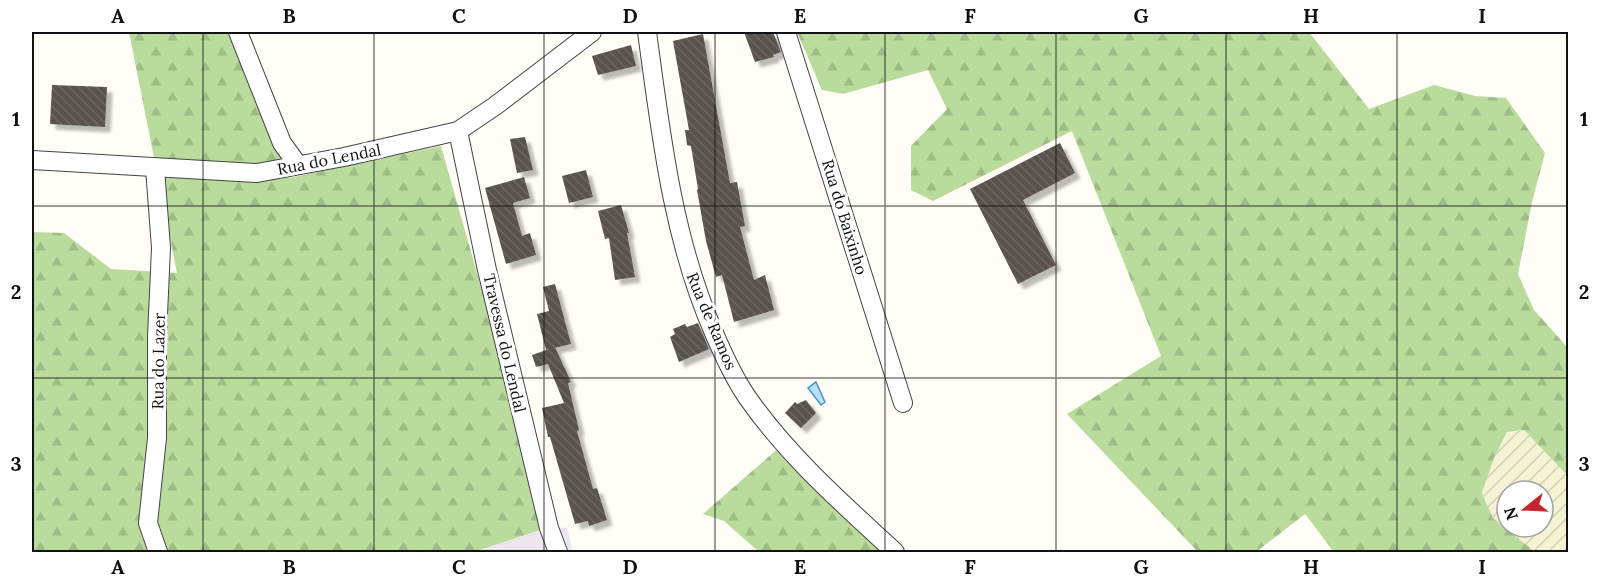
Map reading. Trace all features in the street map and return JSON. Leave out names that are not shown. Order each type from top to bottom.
[{"type":"street","points":[[238,32],[282,143],[298,165]]},
{"type":"street","name":"Rua do Lendal","points":[[32,160],[257,173],[458,131],[495,106],[592,32]]},
{"type":"street","name":"Rua de Ramos","points":[[647,32],[663,150],[684,254],[722,352],[747,397],[786,444],[827,490],[895,552]]},
{"type":"street","name":"Rua do Baixinho","points":[[786,32],[903,403]]},
{"type":"street","name":"Travessa do Lendal","points":[[458,131],[487,270],[549,528],[558,552]]},
{"type":"street","name":"Rua do Lazer","points":[[155,168],[161,248],[157,337],[157,438],[148,523],[158,552]]},
{"type":"shaded area","points":[[1524,430],[1568,476],[1568,552],[1535,552],[1519,539],[1555,539],[1555,479],[1495,479],[1495,520],[1493,518],[1482,493],[1494,458],[1507,432]]},
{"type":"shaded area","points":[[549,527],[567,528],[573,552],[474,552]]},
{"type":"green space","points":[[129,32],[234,32],[289,178],[441,146],[549,527],[474,552],[32,552],[32,232],[64,233],[111,269],[177,273]]},
{"type":"green space","points":[[797,32],[1309,32],[1369,109],[1434,85],[1475,96],[1506,98],[1545,153],[1532,202],[1518,274],[1534,310],[1568,348],[1568,476],[1524,430],[1507,432],[1494,458],[1482,493],[1495,520],[1495,539],[1519,539],[1535,552],[1334,552],[1305,514],[1256,552],[1198,552],[1067,414],[1161,356],[1072,131],[933,201],[911,190],[911,146],[947,109],[928,70],[843,94],[822,90]]},
{"type":"green space","points":[[781,446],[886,552],[759,552],[724,521],[703,514]]},
{"type":"water","points":[[816,382],[825,402],[821,405],[808,388]]},
{"type":"building","points":[[744,32],[773,32],[781,52],[773,55],[774,57],[755,62]]},
{"type":"building","points":[[703,34],[730,183],[737,182],[745,226],[740,227],[754,280],[765,275],[774,310],[734,322],[722,275],[716,277],[706,241],[691,146],[687,145],[685,130],[689,130],[673,41]]},
{"type":"building","points":[[631,45],[636,66],[598,75],[592,56]]},
{"type":"building","points":[[52,85],[107,87],[105,127],[50,124]]},
{"type":"building","points":[[525,137],[533,170],[517,173],[510,139]]},
{"type":"building","points":[[1060,143],[1075,173],[1023,200],[1056,265],[1018,284],[970,189]]},
{"type":"building","points":[[586,170],[593,197],[569,203],[562,176]]},
{"type":"building","points":[[524,177],[530,198],[513,203],[522,236],[530,233],[536,255],[506,264],[485,188]]},
{"type":"building","points":[[621,205],[629,233],[627,233],[635,277],[615,280],[609,238],[605,239],[598,211]]},
{"type":"building","points":[[555,284],[571,344],[546,350],[537,314],[549,311],[543,287]]},
{"type":"building","points":[[698,323],[709,349],[679,362],[670,337],[675,334],[673,329],[685,324],[687,327]]},
{"type":"building","points":[[555,347],[571,382],[568,383],[579,430],[577,431],[593,489],[597,488],[607,520],[589,526],[588,521],[575,524],[550,437],[548,437],[542,408],[564,403],[548,364],[536,367],[532,355]]},
{"type":"building","points":[[806,400],[816,413],[801,428],[785,413],[795,402],[797,404]]}]
